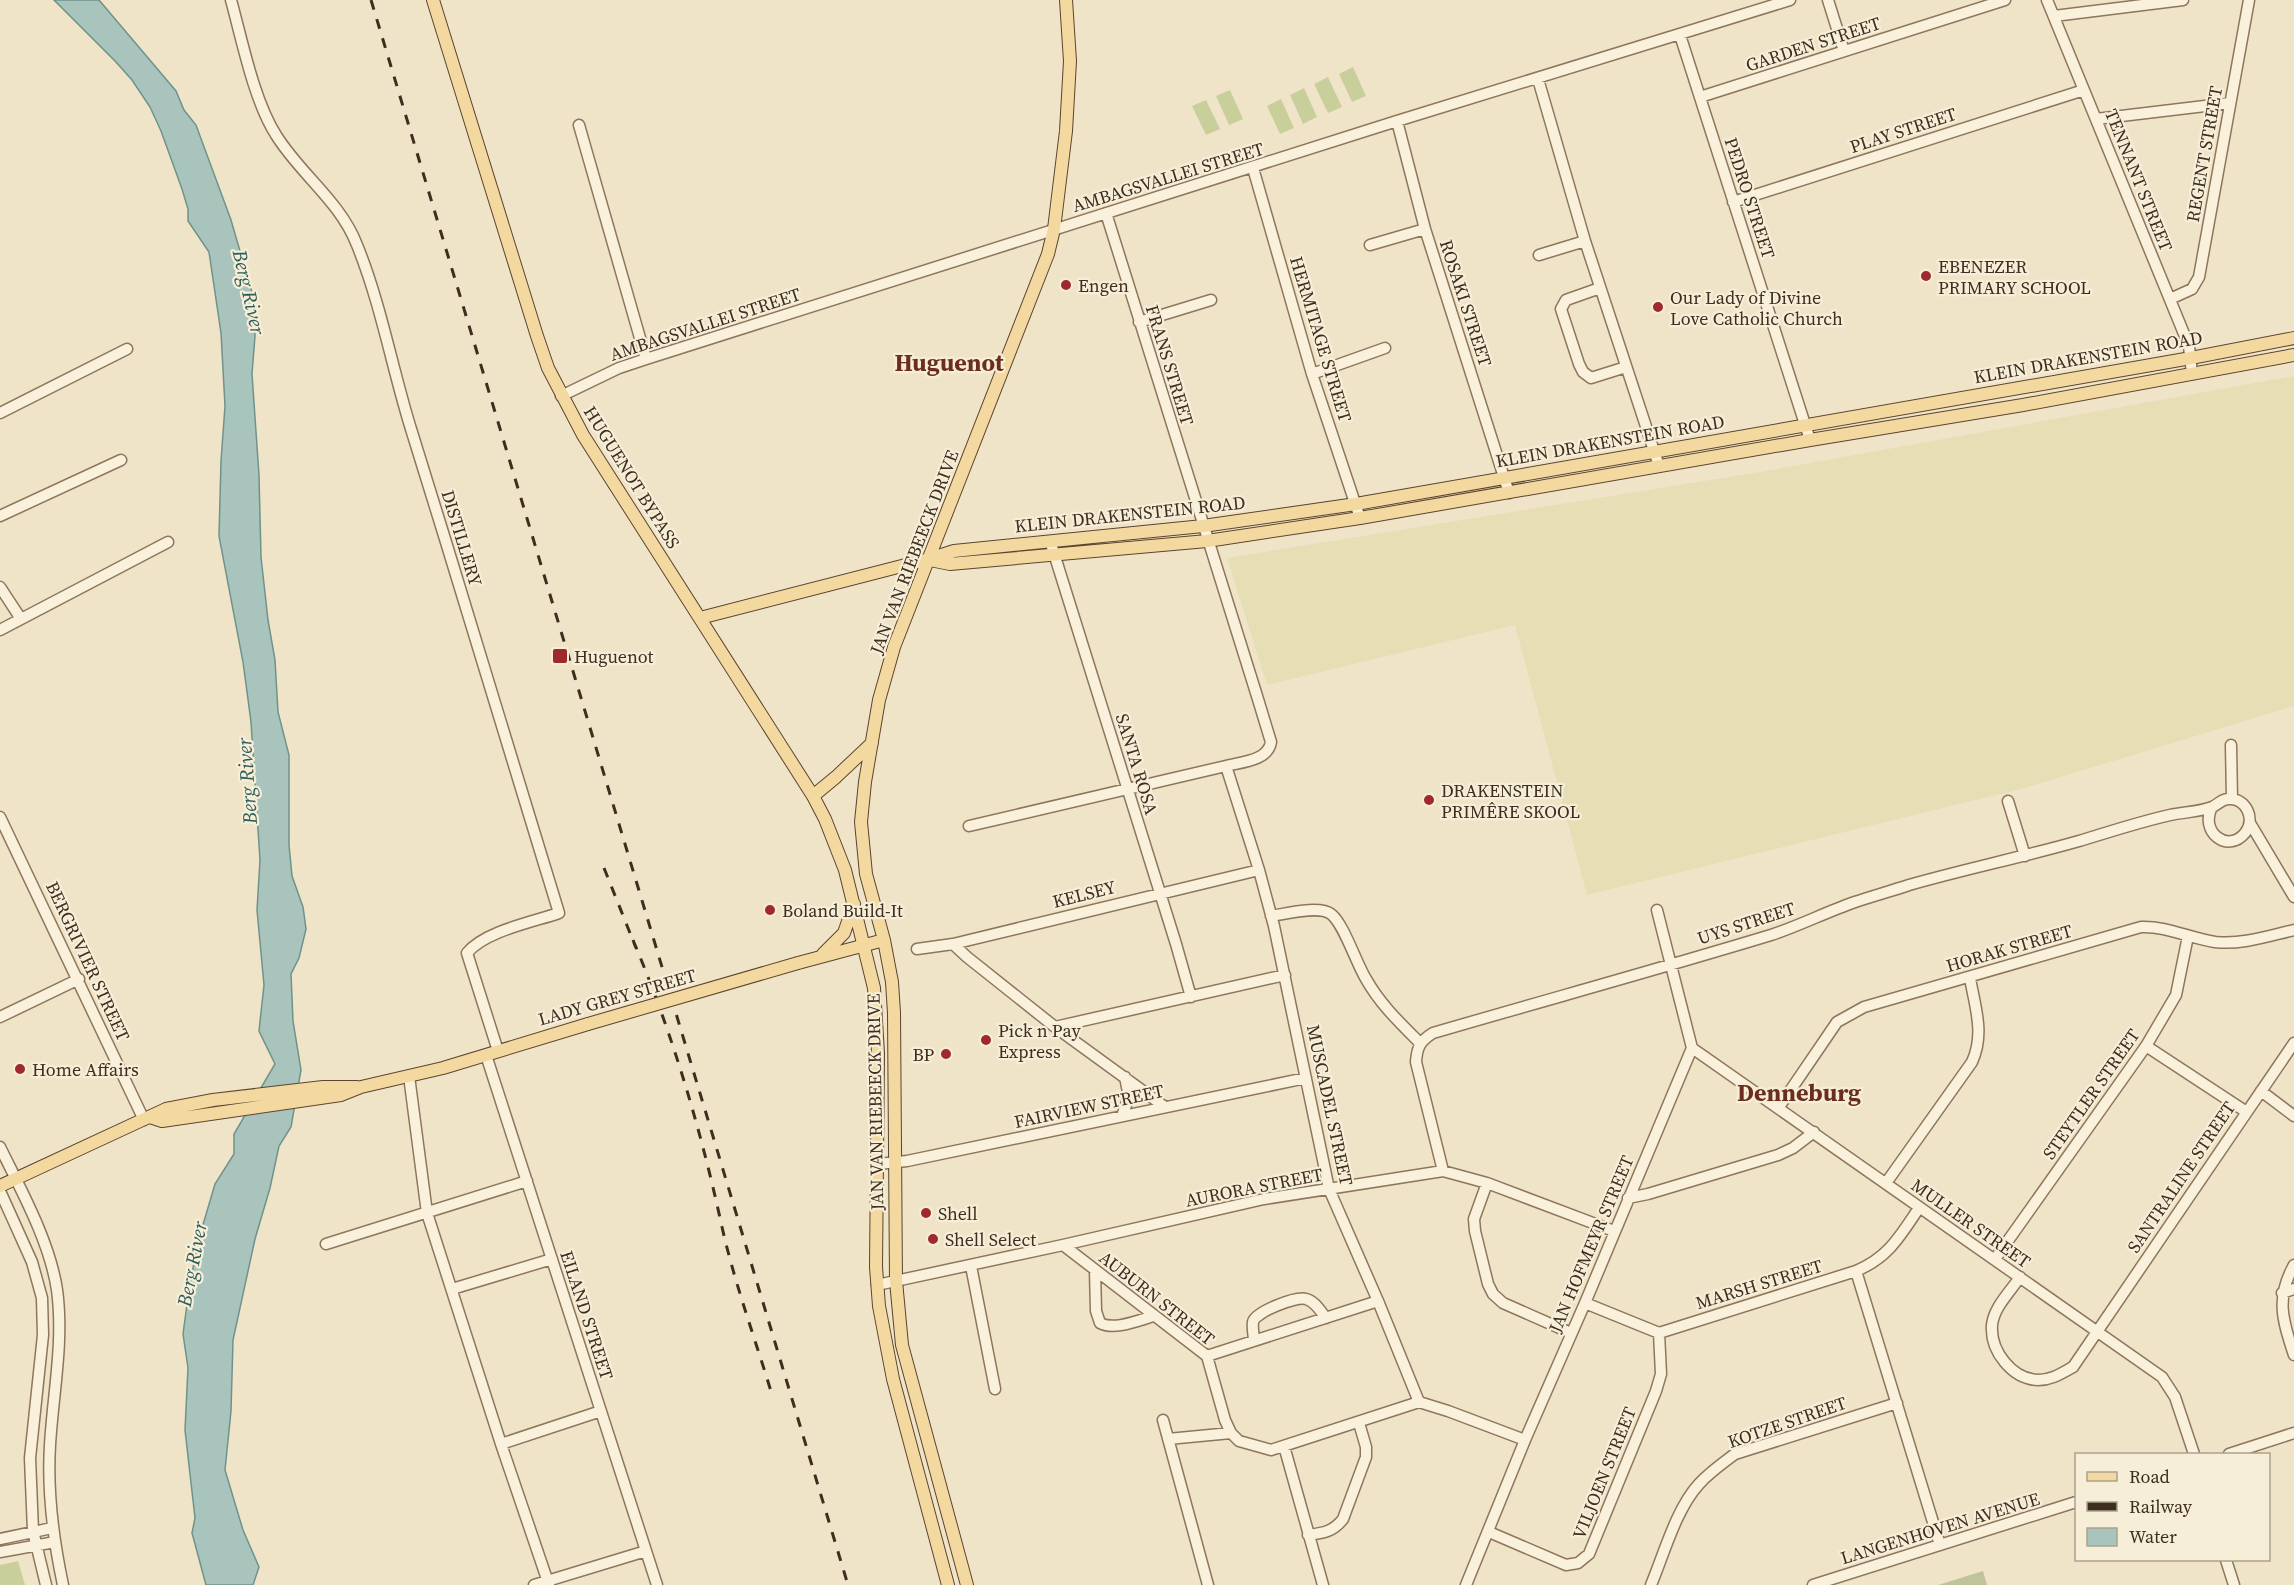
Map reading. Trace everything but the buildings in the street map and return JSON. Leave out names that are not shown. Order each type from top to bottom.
[{"type":"main road","name":"HUGUENOT BYPASS","points":[[433,0],[524,300],[548,368],[587,442],[813,796],[837,845],[864,944]]},
{"type":"main road","name":"JAN VAN RIEBEECK DRIVE","points":[[968,1585],[902,1345],[896,1281],[892,982],[884,940],[866,874],[862,842],[862,800],[879,700],[894,646],[1048,254],[1054,230],[1066,131],[1070,62],[1066,0]]},
{"type":"main road","name":"KLEIN DRAKENSTEIN ROAD","points":[[700,618],[954,551],[1203,526],[1356,504],[2294,338]]},
{"type":"main road","name":"KLEIN DRAKENSTEIN ROAD","points":[[929,559],[950,564],[1207,541],[1509,493],[2023,405],[2294,355]]},
{"type":"main road","points":[[813,796],[872,743]]},
{"type":"main road","points":[[819,957],[841,936],[854,904]]},
{"type":"main road","name":"LADY GREY STREET","points":[[147,1119],[162,1121],[324,1099],[884,940]]},
{"type":"main road","name":"JAN VAN RIEBEECK DRIVE","points":[[864,944],[874,988],[878,1053],[877,1285],[884,1339],[892,1379],[948,1585]]},
{"type":"main road","name":"LADY GREY STREET","points":[[0,1186],[165,1109],[213,1100],[323,1087],[361,1088]]},
{"type":"street","name":"DISTILLERY","points":[[231,0],[261,106],[274,133],[331,200],[356,242],[369,276],[400,393],[560,913],[478,941],[468,953],[492,1053]]},
{"type":"street","name":"AMBAGSVALLEI STREET","points":[[561,396],[619,368],[646,359],[1790,0]]},
{"type":"street","points":[[1828,0],[1844,51]]},
{"type":"street","name":"GARDEN STREET","points":[[1700,97],[2005,0]]},
{"type":"street","name":"TENNANT STREET","points":[[2047,0],[2189,346],[2192,374]]},
{"type":"street","points":[[2054,16],[2183,0]]},
{"type":"street","name":"REGENT STREET","points":[[2170,299],[2192,289],[2199,277],[2249,0]]},
{"type":"street","name":"PEDRO STREET","points":[[1680,35],[1810,440]]},
{"type":"street","points":[[1538,79],[1600,288],[1659,466]]},
{"type":"street","name":"PLAY STREET","points":[[1733,202],[2084,90]]},
{"type":"street","points":[[2096,118],[2230,103]]},
{"type":"street","name":"ROSAKI STREET","points":[[1397,122],[1425,229],[1509,493]]},
{"type":"street","points":[[579,125],[646,359]]},
{"type":"street","name":"HERMITAGE STREET","points":[[1252,168],[1312,374],[1360,518]]},
{"type":"street","name":"FRANS STREET","points":[[1106,213],[1207,541]]},
{"type":"street","points":[[1370,245],[1425,229]]},
{"type":"street","points":[[1539,255],[1586,241]]},
{"type":"street","points":[[1600,288],[1566,300],[1562,304],[1561,309],[1579,364],[1583,372],[1591,378],[1626,367]]},
{"type":"street","points":[[1139,322],[1211,300]]},
{"type":"street","points":[[0,413],[127,348]]},
{"type":"street","points":[[1312,374],[1385,348]]},
{"type":"street","points":[[0,516],[121,460]]},
{"type":"street","name":"SANTA ROSA","points":[[1050,541],[1191,997]]},
{"type":"street","points":[[969,826],[1226,766],[1267,753],[1271,742],[1207,541]]},
{"type":"street","points":[[7,601],[5,627],[168,542]]},
{"type":"street","points":[[0,587],[21,620]]},
{"type":"street","points":[[2231,745],[2232,799]]},
{"type":"street","name":"MUSCADEL STREET","points":[[1226,766],[1259,870],[1286,975],[1329,1189],[1419,1402]]},
{"type":"street","points":[[2250,823],[2247,831],[2241,837],[2233,841],[2224,841],[2210,831],[2208,814],[2212,807],[2221,800],[2232,799],[2246,807],[2250,823],[2294,897]]},
{"type":"street","points":[[2008,801],[2025,856]]},
{"type":"street","name":"UYS STREET","points":[[1420,1043],[1433,1033],[1773,934],[1912,884],[2025,856],[2168,815],[2212,807]]},
{"type":"street","name":"BERGRIVIER STREET","points":[[1,823],[147,1119]]},
{"type":"street","name":"KELSEY","points":[[917,950],[953,944],[1259,870]]},
{"type":"street","points":[[1271,916],[1310,910],[1322,910],[1331,914],[1340,926],[1356,962],[1376,994],[1420,1043],[1417,1047],[1416,1062],[1443,1171]]},
{"type":"street","points":[[1657,910],[1692,1048]]},
{"type":"street","name":"HORAK STREET","points":[[1779,1107],[1837,1022],[1864,1007],[2141,927],[2158,926],[2212,941],[2240,942],[2294,930]]},
{"type":"street","name":"STEYTLER STREET","points":[[1995,1259],[2146,1046],[2176,995],[2188,936]]},
{"type":"street","points":[[953,944],[966,957],[1055,1027],[1165,1107]]},
{"type":"street","points":[[1055,1027],[1286,975]]},
{"type":"street","points":[[1886,1183],[1972,1062],[1978,1048],[1980,1034],[1970,978]]},
{"type":"street","points":[[0,1017],[79,980]]},
{"type":"street","name":"SANTRALINE STREET","points":[[2098,1331],[2294,1043]]},
{"type":"street","points":[[2146,1046],[2245,1112]]},
{"type":"street","name":"MULLER STREET","points":[[1692,1048],[2152,1369],[2169,1386],[2193,1453]]},
{"type":"street","name":"JAN HOFMEYR STREET","points":[[1466,1585],[1525,1440],[1692,1048]]},
{"type":"street","name":"EILAND STREET","points":[[492,1053],[527,1181],[657,1585]]},
{"type":"street","points":[[409,1076],[427,1213],[548,1583]]},
{"type":"street","points":[[1122,1116],[1129,1097],[1125,1077]]},
{"type":"street","name":"FAIRVIEW STREET","points":[[878,1164],[907,1161],[1306,1078]]},
{"type":"street","points":[[2261,1091],[2294,1116]]},
{"type":"street","points":[[1628,1198],[1778,1155],[1793,1148],[1814,1132]]},
{"type":"street","points":[[0,1147],[48,1256],[59,1306],[59,1350],[49,1464],[52,1528],[63,1585]]},
{"type":"street","name":"AURORA STREET","points":[[877,1285],[971,1266],[1264,1199],[1443,1171],[1487,1183],[1614,1231]]},
{"type":"street","points":[[326,1244],[527,1181]]},
{"type":"street","points":[[1487,1183],[1474,1219],[1480,1252],[1493,1294],[1503,1303],[1571,1333]]},
{"type":"street","points":[[0,1191],[32,1262],[42,1298],[43,1335],[30,1458],[33,1531],[46,1585]]},
{"type":"street","name":"MARSH STREET","points":[[1659,1333],[1856,1271],[1874,1263],[1892,1247],[1920,1208]]},
{"type":"street","name":"AUBURN STREET","points":[[1063,1245],[1207,1356],[1225,1420],[1231,1433]]},
{"type":"street","points":[[452,1289],[552,1259]]},
{"type":"street","points":[[2294,1265],[2282,1293],[2282,1317],[2294,1355]]},
{"type":"street","points":[[971,1266],[995,1389]]},
{"type":"street","points":[[1095,1270],[1096,1311],[1100,1323],[1113,1326],[1154,1316]]},
{"type":"street","points":[[1856,1271],[1940,1545]]},
{"type":"street","points":[[2020,1277],[1996,1310],[1992,1325],[1994,1344],[2003,1361],[2020,1374],[2037,1380],[2054,1378],[2073,1367],[2098,1331]]},
{"type":"street","points":[[2282,1293],[2294,1289]]},
{"type":"street","points":[[1254,1341],[1253,1322],[1259,1313],[1299,1298],[1307,1299],[1315,1304],[1326,1318]]},
{"type":"street","points":[[1207,1356],[1378,1301]]},
{"type":"street","points":[[1585,1303],[1659,1333]]},
{"type":"street","name":"VILJOEN STREET","points":[[1489,1532],[1566,1565],[1578,1563],[1589,1554],[1656,1391],[1661,1374],[1659,1333]]},
{"type":"street","points":[[1168,1439],[1231,1433],[1239,1441],[1271,1450],[1419,1402],[1525,1440]]},
{"type":"street","name":"KOTZE STREET","points":[[1651,1585],[1683,1506],[1698,1485],[1713,1470],[1735,1454],[1897,1403]]},
{"type":"street","points":[[501,1444],[601,1411]]},
{"type":"street","points":[[1163,1420],[1208,1585]]},
{"type":"street","points":[[1308,1535],[1328,1532],[1342,1519],[1366,1457],[1366,1447],[1359,1423]]},
{"type":"street","points":[[2235,1453],[2294,1433]]},
{"type":"street","points":[[1284,1446],[1323,1585]]},
{"type":"street","name":"LANGENHOVEN AVENUE","points":[[1813,1585],[2075,1502]]},
{"type":"street","points":[[0,1539],[52,1528]]},
{"type":"street","points":[[0,1552],[54,1542]]},
{"type":"street","points":[[534,1585],[548,1583],[646,1551]]},
{"type":"street","points":[[2226,1561],[2234,1585]]},
{"type":"shaded area","points":[[2294,376],[2294,706],[2025,788],[1587,895],[1515,625],[1267,685],[1227,558],[1760,472]]},
{"type":"green space","points":[[1353,67],[1366,96],[1352,102],[1339,74]]},
{"type":"green space","points":[[1328,77],[1342,107],[1328,113],[1314,84]]},
{"type":"green space","points":[[1304,88],[1317,117],[1303,124],[1290,95]]},
{"type":"green space","points":[[1230,90],[1243,119],[1229,125],[1216,96]]},
{"type":"green space","points":[[1281,99],[1294,128],[1280,134],[1267,106]]},
{"type":"green space","points":[[1206,100],[1220,129],[1206,135],[1192,106]]},
{"type":"green space","points":[[18,1561],[25,1585],[0,1585],[0,1565]]},
{"type":"green space","points":[[1983,1571],[1987,1585],[1938,1585]]},
{"type":"water","name":"Berg River","points":[[54,0],[99,0],[176,91],[184,110],[196,125],[231,220],[253,296],[255,336],[252,374],[259,475],[261,557],[275,660],[278,712],[289,755],[289,845],[292,876],[303,907],[306,929],[299,958],[291,974],[293,1021],[301,1070],[291,1127],[279,1146],[255,1239],[233,1340],[231,1411],[225,1470],[243,1530],[259,1567],[253,1585],[206,1585],[192,1533],[195,1518],[185,1430],[188,1368],[183,1334],[197,1245],[215,1184],[234,1154],[234,1134],[275,1064],[259,1031],[264,985],[257,910],[260,860],[251,722],[243,662],[219,536],[225,406],[221,333],[209,252],[188,221],[188,209],[182,189],[150,107],[132,80],[115,61]]},
{"type":"railway","points":[[371,0],[848,1585]]},
{"type":"railway","points":[[604,868],[636,948]]},
{"type":"railway","points":[[633,940],[673,1046],[705,1154],[727,1249],[773,1398]]},
{"type":"place","name":"EBENEZER PRIMARY SCHOOL","points":[[1926,276]]},
{"type":"place","name":"Engen","points":[[1066,285]]},
{"type":"place","name":"Our Lady of Divine Love Catholic Church","points":[[1658,307]]},
{"type":"place","name":"Huguenot","points":[[560,656]]},
{"type":"place","name":"DRAKENSTEIN PRIMÊRE SKOOL","points":[[1429,800]]},
{"type":"place","name":"Boland Build-It","points":[[770,910]]},
{"type":"place","name":"Pick n Pay Express","points":[[986,1040]]},
{"type":"place","name":"BP","points":[[946,1054]]},
{"type":"place","name":"Home Affairs","points":[[20,1069]]},
{"type":"place","name":"Shell","points":[[926,1213]]},
{"type":"place","name":"Shell Select","points":[[933,1239]]},
{"type":"district","name":"Huguenot","points":[[949,362]]},
{"type":"district","name":"Denneburg","points":[[1799,1092]]}]
